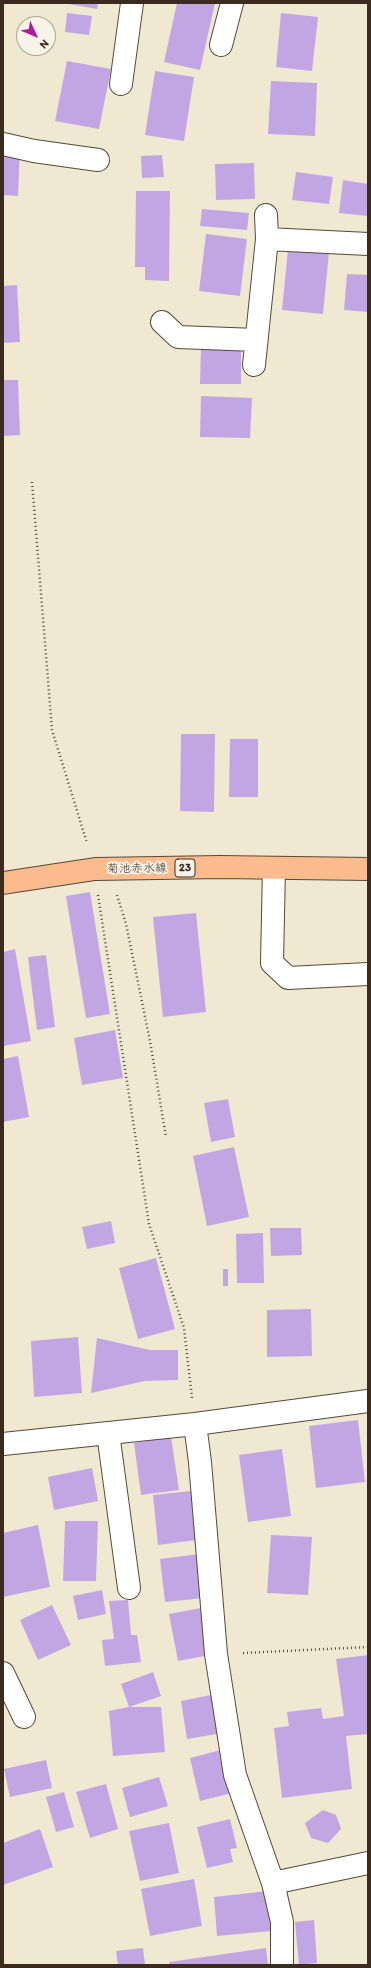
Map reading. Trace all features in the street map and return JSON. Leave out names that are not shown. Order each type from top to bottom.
[{"type":"main road","name":"菊池赤水線","points":[[3,883],[102,869],[368,869]]},
{"type":"street","points":[[121,84],[132,3]]},
{"type":"street","points":[[221,45],[232,3]]},
{"type":"street","points":[[3,144],[34,151],[98,160]]},
{"type":"street","points":[[254,365],[267,239],[266,215]]},
{"type":"street","points":[[267,239],[368,244]]},
{"type":"street","points":[[162,322],[178,337],[256,340]]},
{"type":"street","points":[[274,868],[272,963],[288,978],[368,974]]},
{"type":"street","points":[[3,1444],[195,1424],[368,1402]]},
{"type":"street","points":[[195,1424],[200,1462],[216,1654],[235,1775],[273,1882],[282,1922],[282,1965]]},
{"type":"street","points":[[108,1433],[129,1588]]},
{"type":"street","points":[[3,1673],[24,1717]]},
{"type":"street","points":[[273,1882],[368,1862]]},
{"type":"path","points":[[32,482],[52,730],[102,869],[126,924],[150,1041],[166,1137]]},
{"type":"path","points":[[102,869],[149,1224],[184,1328],[195,1424]]},
{"type":"path","points":[[216,1654],[368,1647]]},
{"type":"building","points":[[63,3],[98,3],[97,9]]},
{"type":"building","points":[[177,3],[215,3],[200,70],[164,62]]},
{"type":"building","points":[[67,13],[92,16],[89,35],[65,32]]},
{"type":"building","points":[[281,13],[318,17],[312,71],[276,67]]},
{"type":"building","points":[[67,61],[111,69],[99,129],[55,121]]},
{"type":"building","points":[[155,71],[194,77],[184,141],[145,135]]},
{"type":"building","points":[[271,81],[317,83],[315,136],[268,134]]},
{"type":"building","points":[[3,149],[20,150],[18,196],[3,195]]},
{"type":"building","points":[[162,155],[164,177],[142,178],[141,156]]},
{"type":"building","points":[[254,163],[255,199],[216,200],[215,164]]},
{"type":"building","points":[[296,172],[333,177],[329,204],[292,200]]},
{"type":"building","points":[[343,180],[368,184],[368,216],[339,213]]},
{"type":"building","points":[[136,191],[170,191],[169,281],[145,280],[145,267],[135,267]]},
{"type":"building","points":[[202,209],[249,213],[247,230],[200,226]]},
{"type":"building","points":[[206,234],[247,239],[240,296],[199,291]]},
{"type":"building","points":[[288,249],[329,252],[323,314],[282,310]]},
{"type":"building","points":[[347,274],[368,275],[368,312],[344,310]]},
{"type":"building","points":[[17,285],[20,342],[3,343],[3,286]]},
{"type":"building","points":[[201,347],[241,348],[241,384],[200,384]]},
{"type":"building","points":[[3,380],[18,380],[20,435],[3,436]]},
{"type":"building","points":[[201,396],[252,398],[250,438],[200,437]]},
{"type":"building","points":[[181,734],[215,734],[214,812],[180,811]]},
{"type":"building","points":[[230,739],[258,739],[258,797],[229,797]]},
{"type":"building","points":[[90,892],[110,1014],[86,1018],[66,896]]},
{"type":"building","points":[[196,913],[206,1012],[163,1017],[153,917]]},
{"type":"building","points":[[15,949],[31,1041],[3,1046],[3,952]]},
{"type":"building","points":[[46,955],[55,1027],[37,1030],[28,957]]},
{"type":"building","points":[[115,1030],[123,1078],[82,1085],[74,1038]]},
{"type":"building","points":[[18,1056],[29,1117],[3,1122],[3,1059]]},
{"type":"building","points":[[228,1099],[235,1137],[211,1142],[204,1103]]},
{"type":"building","points":[[234,1147],[249,1217],[207,1226],[193,1156]]},
{"type":"building","points":[[111,1221],[115,1243],[87,1249],[82,1227]]},
{"type":"building","points":[[270,1228],[301,1228],[302,1255],[271,1256]]},
{"type":"building","points":[[263,1233],[264,1283],[237,1283],[236,1234]]},
{"type":"building","points":[[156,1258],[175,1329],[138,1339],[119,1268]]},
{"type":"building","points":[[223,1269],[228,1269],[228,1286],[223,1286]]},
{"type":"building","points":[[311,1309],[312,1356],[267,1357],[267,1310]]},
{"type":"building","points":[[78,1337],[82,1393],[34,1397],[31,1341]]},
{"type":"building","points":[[97,1338],[150,1350],[178,1350],[178,1380],[145,1381],[91,1393]]},
{"type":"building","points":[[358,1420],[365,1482],[316,1488],[309,1426]]},
{"type":"building","points":[[171,1437],[179,1490],[141,1495],[134,1443]]},
{"type":"building","points":[[282,1449],[291,1516],[248,1522],[239,1455]]},
{"type":"building","points":[[92,1468],[98,1501],[54,1510],[48,1477]]},
{"type":"building","points":[[191,1491],[196,1540],[158,1545],[153,1495]]},
{"type":"building","points":[[65,1521],[98,1521],[96,1581],[63,1581]]},
{"type":"building","points":[[38,1525],[50,1587],[3,1597],[3,1533]]},
{"type":"building","points":[[271,1535],[312,1537],[308,1595],[267,1593]]},
{"type":"building","points":[[199,1554],[204,1598],[165,1602],[160,1559]]},
{"type":"building","points":[[102,1590],[106,1614],[78,1620],[73,1596]]},
{"type":"building","points":[[128,1600],[131,1635],[137,1635],[141,1662],[105,1666],[102,1640],[114,1639],[109,1601]]},
{"type":"building","points":[[52,1605],[71,1645],[38,1660],[20,1620]]},
{"type":"building","points":[[201,1608],[210,1655],[178,1661],[169,1614]]},
{"type":"building","points":[[368,1655],[368,1734],[346,1736],[352,1789],[282,1798],[274,1728],[289,1726],[287,1712],[321,1708],[323,1719],[344,1716],[336,1659]]},
{"type":"building","points":[[153,1672],[161,1696],[129,1707],[121,1684]]},
{"type":"building","points":[[216,1694],[223,1733],[187,1739],[181,1701]]},
{"type":"building","points":[[129,1707],[161,1707],[165,1752],[113,1756],[109,1711]]},
{"type":"building","points":[[221,1750],[232,1793],[200,1801],[190,1758]]},
{"type":"building","points":[[46,1760],[52,1788],[10,1797],[4,1769]]},
{"type":"building","points":[[159,1777],[168,1806],[130,1817],[122,1788]]},
{"type":"building","points":[[106,1784],[118,1829],[90,1838],[76,1792]]},
{"type":"building","points":[[64,1792],[74,1827],[56,1832],[46,1797]]},
{"type":"building","points":[[323,1810],[336,1815],[341,1829],[328,1843],[311,1838],[305,1823]]},
{"type":"building","points":[[230,1819],[237,1848],[230,1849],[233,1862],[207,1868],[197,1827]]},
{"type":"building","points":[[169,1823],[179,1873],[140,1881],[129,1831]]},
{"type":"building","points":[[40,1829],[53,1867],[3,1885],[3,1843]]},
{"type":"building","points":[[194,1879],[202,1926],[150,1936],[141,1889]]},
{"type":"building","points":[[268,1891],[272,1931],[217,1936],[214,1897]]},
{"type":"building","points":[[314,1920],[317,1963],[299,1965],[295,1922]]},
{"type":"building","points":[[143,1948],[145,1965],[118,1965],[116,1951]]},
{"type":"building","points":[[266,1948],[268,1965],[170,1965],[169,1962]]}]
